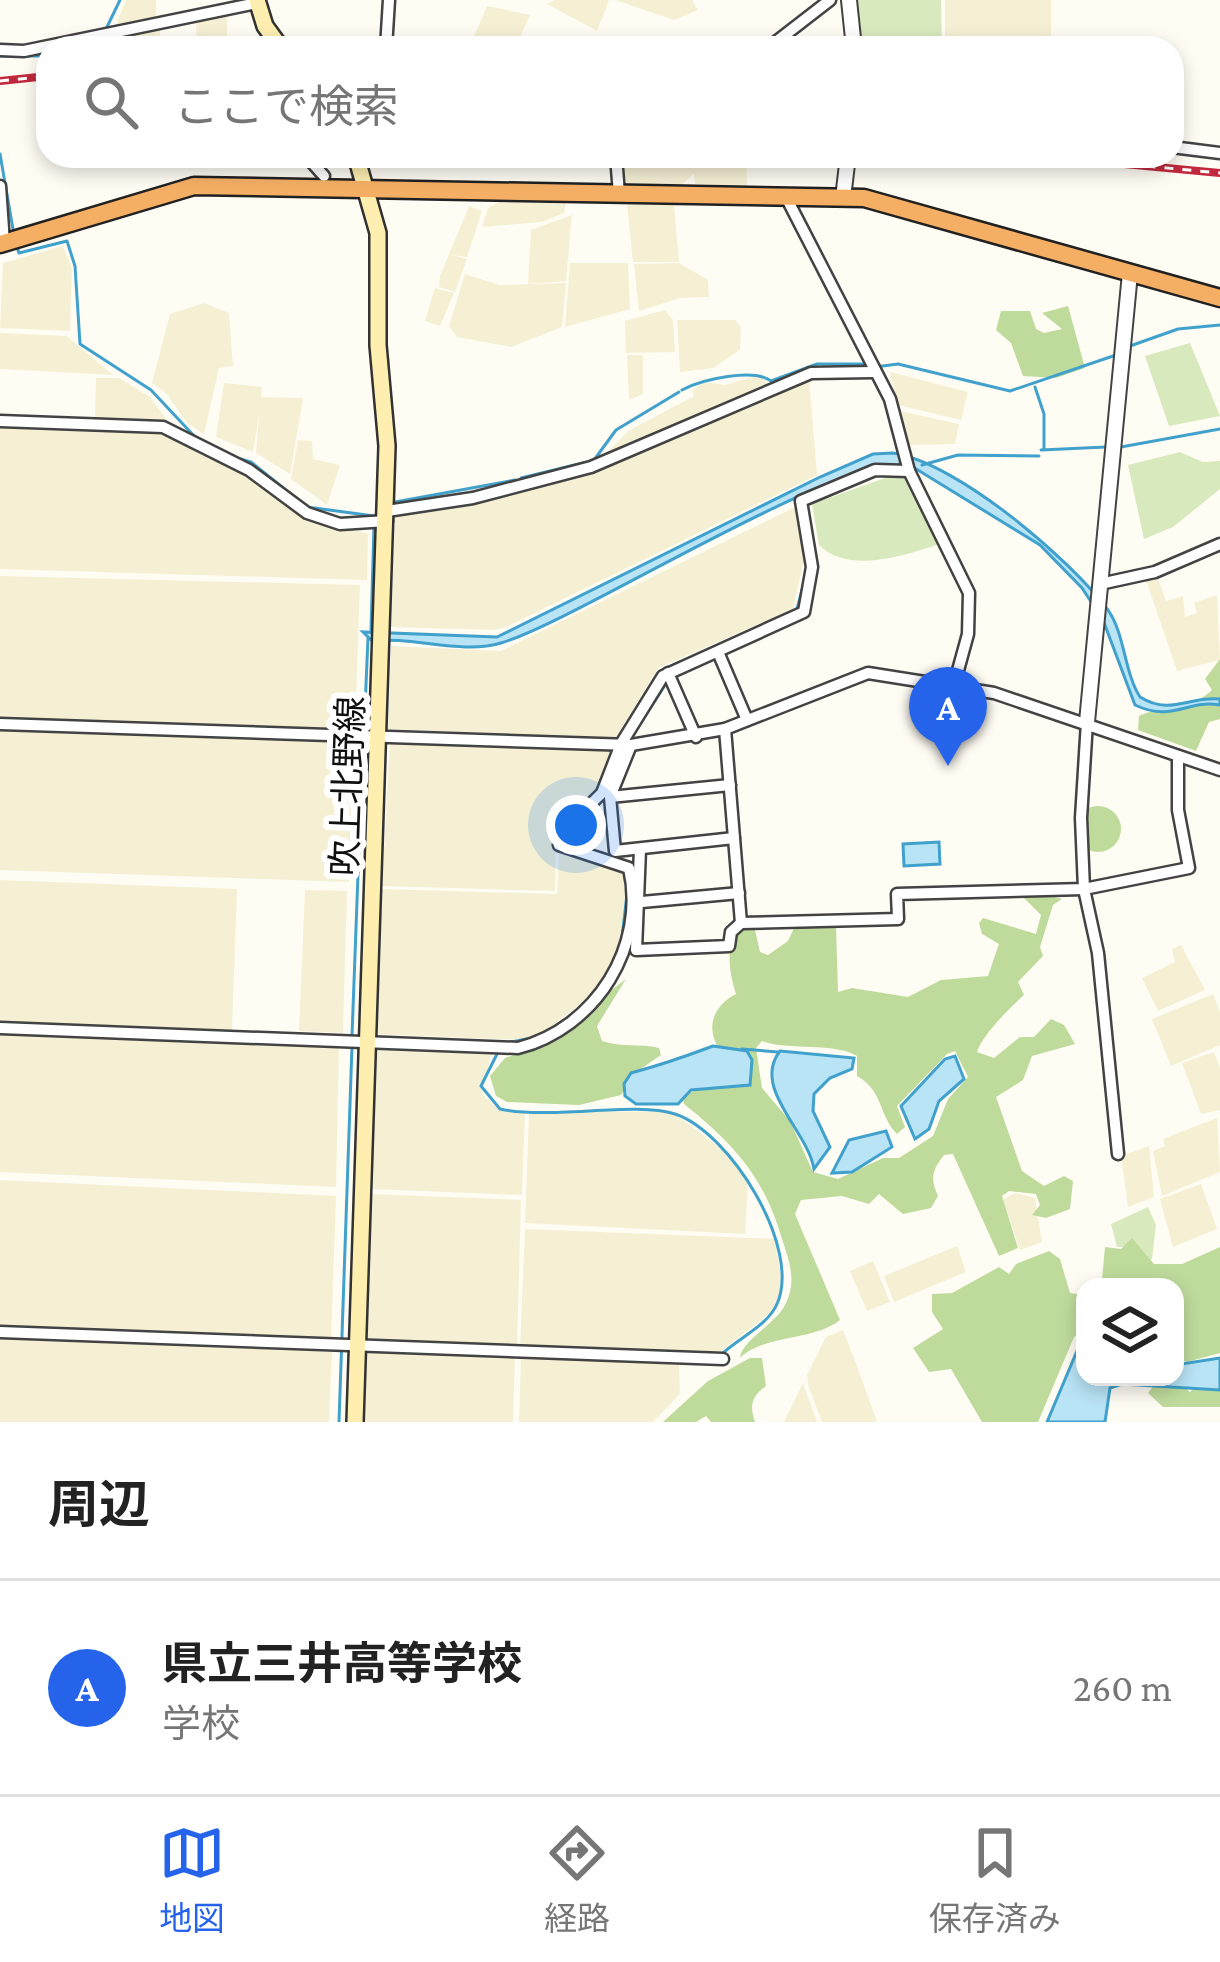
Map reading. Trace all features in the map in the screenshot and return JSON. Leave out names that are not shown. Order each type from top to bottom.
[{"type":"highway","points":[[2,244],[194,186],[842,198],[895,204],[1220,298]]},
{"type":"main road","points":[[259,1],[275,36]]},
{"type":"main road","name":"吹上北野線","points":[[355,1422],[387,516],[378,345],[381,257],[361,168]]},
{"type":"street","points":[[387,36],[389,0]]},
{"type":"street","points":[[784,36],[830,0]]},
{"type":"street","points":[[849,0],[853,36]]},
{"type":"street","points":[[94,36],[259,1]]},
{"type":"street","points":[[0,50],[36,48]]},
{"type":"street","points":[[1184,149],[1220,153]]},
{"type":"street","points":[[317,168],[324,176]]},
{"type":"street","points":[[617,168],[619,194]]},
{"type":"street","points":[[842,198],[846,168]]},
{"type":"street","points":[[0,186],[2,244]]},
{"type":"street","points":[[786,197],[899,420],[909,471],[969,593],[968,634],[954,685]]},
{"type":"street","points":[[1118,1154],[1098,953],[1084,889],[1081,818],[1130,273]]},
{"type":"street","points":[[0,421],[163,428],[249,470],[307,513],[340,524],[473,498],[591,467],[811,374],[873,372]]},
{"type":"street","points":[[734,838],[612,854],[560,845],[559,838],[602,793],[668,673],[804,612],[812,567],[801,501],[875,470],[909,471]]},
{"type":"street","points":[[1100,584],[1155,572],[1220,544]]},
{"type":"street","points":[[718,652],[747,720]]},
{"type":"street","points":[[668,673],[696,737]]},
{"type":"street","points":[[0,724],[626,744],[696,737],[856,675],[954,685],[1087,722],[1220,770]]},
{"type":"street","points":[[725,728],[741,923]]},
{"type":"street","points":[[0,1028],[518,1048],[555,1034],[605,989],[624,955],[632,873],[612,854],[610,797],[626,744]]},
{"type":"street","points":[[640,849],[642,902],[636,950],[729,946],[731,932],[741,923],[898,919],[897,894],[1084,889],[1189,868],[1178,810],[1178,756]]},
{"type":"street","points":[[610,797],[730,785]]},
{"type":"street","points":[[642,902],[739,893]]},
{"type":"street","points":[[0,1332],[723,1360]]},
{"type":"shaded area","points":[[126,0],[156,0],[156,20],[116,25]]},
{"type":"shaded area","points":[[609,0],[597,31],[547,4]]},
{"type":"shaded area","points":[[615,0],[692,0],[698,10],[674,20]]},
{"type":"shaded area","points":[[945,0],[1051,0],[1051,36],[945,36]]},
{"type":"shaded area","points":[[487,6],[530,15],[520,36],[474,36]]},
{"type":"shaded area","points":[[227,15],[227,36],[197,36],[196,20]]},
{"type":"shaded area","points":[[160,28],[160,36],[113,36]]},
{"type":"shaded area","points":[[619,168],[746,168],[747,186],[695,184],[694,174],[681,185],[620,183]]},
{"type":"shaded area","points":[[499,202],[566,202],[564,213],[542,222],[482,227],[488,208]]},
{"type":"shaded area","points":[[627,204],[674,205],[679,262],[633,262]]},
{"type":"shaded area","points":[[469,206],[482,211],[467,257],[452,255],[467,259],[455,292],[439,287],[440,276]]},
{"type":"shaded area","points":[[572,215],[566,281],[528,284],[531,230]]},
{"type":"shaded area","points":[[63,246],[72,269],[70,331],[0,328],[3,263]]},
{"type":"shaded area","points":[[570,263],[628,263],[630,309],[565,327]]},
{"type":"shaded area","points":[[679,263],[708,280],[709,297],[680,298],[639,311],[634,264]]},
{"type":"shaded area","points":[[465,274],[499,285],[566,283],[562,327],[511,347],[457,337],[449,326]]},
{"type":"shaded area","points":[[435,288],[454,293],[440,326],[425,321]]},
{"type":"shaded area","points":[[204,303],[229,313],[233,366],[219,368],[204,434],[187,423],[167,394],[152,383],[170,314]]},
{"type":"shaded area","points":[[665,310],[673,320],[675,352],[626,353],[625,321]]},
{"type":"shaded area","points":[[677,320],[735,320],[741,327],[740,350],[713,368],[680,372]]},
{"type":"shaded area","points":[[0,333],[67,336],[113,375],[0,369]]},
{"type":"shaded area","points":[[627,355],[643,355],[643,394],[629,400]]},
{"type":"shaded area","points":[[890,372],[968,392],[961,420],[898,405]]},
{"type":"shaded area","points":[[760,375],[771,386],[605,455],[628,431],[694,396],[692,391],[703,382],[725,385]]},
{"type":"shaded area","points":[[96,378],[119,378],[150,397],[169,423],[95,421]]},
{"type":"shaded area","points":[[809,379],[817,475],[508,626],[495,630],[391,627],[395,514],[475,503],[547,481]]},
{"type":"shaded area","points":[[224,383],[262,387],[261,397],[303,398],[290,474],[256,453],[259,416],[253,452],[216,437]]},
{"type":"shaded area","points":[[900,411],[959,424],[955,444],[909,445]]},
{"type":"shaded area","points":[[0,427],[161,431],[202,456],[250,476],[303,516],[368,534],[367,580],[0,569]]},
{"type":"shaded area","points":[[298,440],[312,441],[313,459],[340,465],[327,505],[291,479]]},
{"type":"shaded area","points":[[795,507],[804,560],[793,609],[658,668],[615,739],[388,729],[391,646],[501,651]]},
{"type":"shaded area","points":[[0,576],[360,585],[355,730],[0,720]]},
{"type":"shaded area","points":[[1157,576],[1166,601],[1183,596],[1185,617],[1197,613],[1194,603],[1217,595],[1220,660],[1177,671],[1146,580]]},
{"type":"shaded area","points":[[0,730],[352,741],[349,882],[0,870]]},
{"type":"shaded area","points":[[390,741],[611,748],[595,792],[556,830],[555,891],[382,886]]},
{"type":"shaded area","points":[[559,853],[624,871],[625,907],[615,966],[584,1001],[544,1032],[523,1040],[375,1034],[381,889],[557,894]]},
{"type":"shaded area","points":[[0,880],[237,889],[232,1030],[0,1022]]},
{"type":"shaded area","points":[[305,890],[347,891],[343,1033],[299,1031]]},
{"type":"shaded area","points":[[1181,945],[1205,990],[1158,1011],[1142,978],[1175,962],[1172,949]]},
{"type":"shaded area","points":[[1213,994],[1220,1012],[1220,1045],[1171,1066],[1152,1019]]},
{"type":"shaded area","points":[[0,1032],[339,1044],[336,1187],[0,1172]]},
{"type":"shaded area","points":[[375,1047],[492,1048],[482,1094],[497,1108],[525,1113],[522,1195],[370,1189]]},
{"type":"shaded area","points":[[1214,1052],[1220,1068],[1220,1110],[1201,1114],[1182,1063]]},
{"type":"shaded area","points":[[672,1112],[719,1147],[748,1179],[745,1234],[525,1223],[529,1113]]},
{"type":"shaded area","points":[[1217,1118],[1220,1172],[1162,1196],[1153,1151],[1165,1146],[1163,1139]]},
{"type":"shaded area","points":[[1149,1146],[1154,1197],[1128,1207],[1121,1156]]},
{"type":"shaded area","points":[[0,1180],[336,1196],[331,1341],[0,1327]]},
{"type":"shaded area","points":[[1201,1184],[1217,1229],[1173,1247],[1160,1199]]},
{"type":"shaded area","points":[[1016,1193],[1035,1198],[1042,1242],[1020,1250],[1003,1199]]},
{"type":"shaded area","points":[[371,1194],[521,1200],[517,1348],[364,1340]]},
{"type":"shaded area","points":[[525,1229],[775,1239],[782,1285],[775,1309],[719,1353],[520,1349]]},
{"type":"shaded area","points":[[957,1246],[966,1272],[894,1302],[884,1276]]},
{"type":"shaded area","points":[[873,1261],[890,1302],[867,1311],[850,1271]]},
{"type":"shaded area","points":[[843,1330],[877,1422],[822,1422],[808,1385],[807,1375],[826,1337]]},
{"type":"shaded area","points":[[0,1336],[332,1352],[329,1422],[0,1422]]},
{"type":"shaded area","points":[[363,1353],[515,1356],[513,1422],[362,1422]]},
{"type":"shaded area","points":[[521,1357],[679,1365],[680,1394],[653,1422],[519,1422]]},
{"type":"shaded area","points":[[803,1383],[817,1422],[784,1422]]},
{"type":"green space","points":[[855,0],[941,0],[942,36],[860,36]]},
{"type":"green space","points":[[1068,306],[1085,368],[1056,378],[1023,376],[1011,343],[996,330],[1001,311],[1030,311],[1036,329],[1044,333],[1062,329],[1042,313]]},
{"type":"green space","points":[[1190,343],[1220,416],[1169,426],[1145,356]]},
{"type":"green space","points":[[1180,452],[1203,462],[1220,461],[1220,489],[1173,527],[1144,539],[1128,465]]},
{"type":"green space","points":[[899,473],[908,478],[940,544],[861,561],[831,554],[819,545],[812,504]]},
{"type":"green space","points":[[1220,659],[1220,719],[1209,722],[1196,751],[1138,730],[1139,716],[1195,701],[1212,690],[1205,679]]},
{"type":"green space","points":[[1098,806],[1114,813],[1121,829],[1114,845],[1098,852],[1082,845],[1075,829],[1082,813]]},
{"type":"green space","points":[[1036,892],[1062,899],[1053,905],[1040,947],[1043,956],[1018,982],[1024,995],[977,1052],[994,1058],[1020,1037],[1034,1037],[1051,1019],[1064,1025],[1075,1044],[1032,1056],[1023,1080],[996,1097],[1022,1171],[1044,1186],[1064,1176],[1073,1181],[1070,1209],[1046,1218],[1032,1215],[1040,1205],[1036,1194],[1009,1191],[1002,1196],[1018,1248],[999,1256],[953,1154],[944,1155],[935,1170],[938,1196],[931,1208],[903,1214],[879,1194],[869,1204],[842,1196],[801,1200],[795,1214],[840,1320],[816,1332],[762,1345],[740,1358],[747,1344],[786,1303],[791,1287],[789,1263],[757,1180],[733,1148],[684,1104],[682,1095],[724,1082],[732,1048],[717,1046],[713,1023],[718,1009],[736,994],[730,958],[736,933],[742,926],[755,930],[760,952],[768,955],[788,941],[795,926],[836,927],[838,992],[852,988],[908,997],[941,980],[988,976],[999,944],[982,934],[979,923],[983,918],[1036,934],[1041,915],[1022,896]],"holes":[[[762,1041],[837,1049],[857,1056],[857,1076],[872,1088],[897,1134],[905,1127],[897,1106],[947,1054],[955,1051],[968,1077],[948,1099],[933,1136],[899,1158],[883,1158],[838,1179],[813,1172],[790,1121],[762,1088],[756,1048]]]},
{"type":"green space","points":[[626,979],[597,1026],[602,1041],[659,1048],[661,1055],[632,1075],[621,1095],[579,1105],[507,1102],[496,1096],[490,1076],[505,1058],[540,1045]]},
{"type":"green space","points":[[1148,1207],[1156,1225],[1152,1259],[1146,1262],[1128,1247],[1117,1247],[1111,1224]]},
{"type":"green space","points":[[1132,1238],[1154,1264],[1182,1264],[1220,1247],[1220,1353],[1184,1361],[1184,1278],[1102,1278],[1105,1247],[1121,1249]]},
{"type":"green space","points":[[1049,1251],[1060,1259],[1070,1293],[1076,1294],[1076,1335],[1038,1422],[982,1422],[951,1369],[929,1372],[913,1348],[943,1329],[932,1312],[932,1294],[952,1293],[999,1267],[1009,1274],[1016,1264]]},
{"type":"green space","points":[[750,1358],[762,1358],[766,1386],[753,1401],[755,1422],[711,1422],[706,1416],[696,1422],[663,1422],[708,1381]]},
{"type":"green space","points":[[1197,1385],[1220,1387],[1220,1407],[1163,1407],[1148,1393],[1153,1386],[1183,1386],[1190,1392]]},
{"type":"water","points":[[893,453],[949,475],[980,494],[1068,565],[1114,620],[1140,697],[1161,705],[1220,699],[1220,705],[1160,712],[1135,705],[1103,620],[1082,588],[1040,545],[913,467],[881,467],[833,482],[501,643],[470,647],[372,641],[363,632],[497,637],[820,477],[873,454]]},
{"type":"water","points":[[939,842],[940,864],[904,866],[903,844]]},
{"type":"water","points":[[713,1046],[747,1051],[752,1060],[750,1085],[691,1090],[678,1104],[636,1104],[625,1096],[624,1084],[631,1073]]},
{"type":"water","points":[[780,1051],[854,1058],[852,1069],[830,1078],[814,1094],[813,1111],[830,1147],[814,1169],[776,1095],[773,1065]]},
{"type":"water","points":[[955,1056],[964,1079],[939,1101],[929,1129],[915,1139],[901,1106],[945,1059]]},
{"type":"water","points":[[886,1131],[892,1147],[852,1172],[832,1173],[849,1140]]},
{"type":"water","points":[[1076,1353],[1076,1386],[1116,1386],[1110,1388],[1105,1422],[1047,1422]]},
{"type":"water","points":[[1220,1358],[1220,1390],[1155,1386],[1184,1386],[1184,1364]]},
{"type":"waterway","points":[[105,31],[120,0]]},
{"type":"waterway","points":[[0,56],[36,56]]},
{"type":"waterway","points":[[0,154],[14,235]]},
{"type":"waterway","points":[[16,244],[19,253],[67,241],[75,266],[80,344],[151,390],[196,438]]},
{"type":"waterway","points":[[1130,346],[1178,329],[1220,325]]},
{"type":"waterway","points":[[875,367],[898,364],[1010,391],[1116,355]]},
{"type":"waterway","points":[[682,390],[728,376],[753,375],[771,381],[817,364],[865,364]]},
{"type":"waterway","points":[[1035,387],[1044,414],[1044,449]]},
{"type":"waterway","points":[[594,460],[616,430],[679,392]]},
{"type":"waterway","points":[[1121,447],[1220,429]]},
{"type":"waterway","points":[[1041,450],[1106,447]]},
{"type":"waterway","points":[[922,465],[958,455],[1039,456]]},
{"type":"waterway","points":[[237,458],[251,462],[307,507],[374,516]]},
{"type":"waterway","points":[[521,478],[587,462]]},
{"type":"waterway","points":[[395,502],[515,480]]},
{"type":"waterway","points":[[807,504],[813,542]]},
{"type":"waterway","points":[[371,630],[374,526]]},
{"type":"waterway","points":[[785,616],[797,609],[806,575]]},
{"type":"waterway","points":[[773,632],[807,615]]},
{"type":"waterway","points":[[645,694],[664,669],[766,624]]},
{"type":"waterway","points":[[364,731],[368,638]]},
{"type":"waterway","points":[[631,738],[667,682]]},
{"type":"waterway","points":[[352,1036],[363,740]]},
{"type":"waterway","points":[[595,795],[603,776]]},
{"type":"waterway","points":[[559,848],[575,855]]},
{"type":"waterway","points":[[622,938],[627,894]]},
{"type":"waterway","points":[[561,1023],[577,1010]]},
{"type":"waterway","points":[[507,1043],[531,1038]]},
{"type":"waterway","points":[[339,1422],[352,1046]]},
{"type":"waterway","points":[[742,1049],[778,1052]]},
{"type":"waterway","points":[[499,1050],[481,1086],[500,1109],[543,1113],[638,1109],[675,1114],[718,1143],[738,1167],[770,1224],[782,1280],[773,1312],[723,1353]]},
{"type":"railway","points":[[0,81],[36,77]]},
{"type":"railway","points":[[1167,168],[1220,173]]},
{"type":"place","name":"県立三井高等学校","points":[[948,766]]}]
